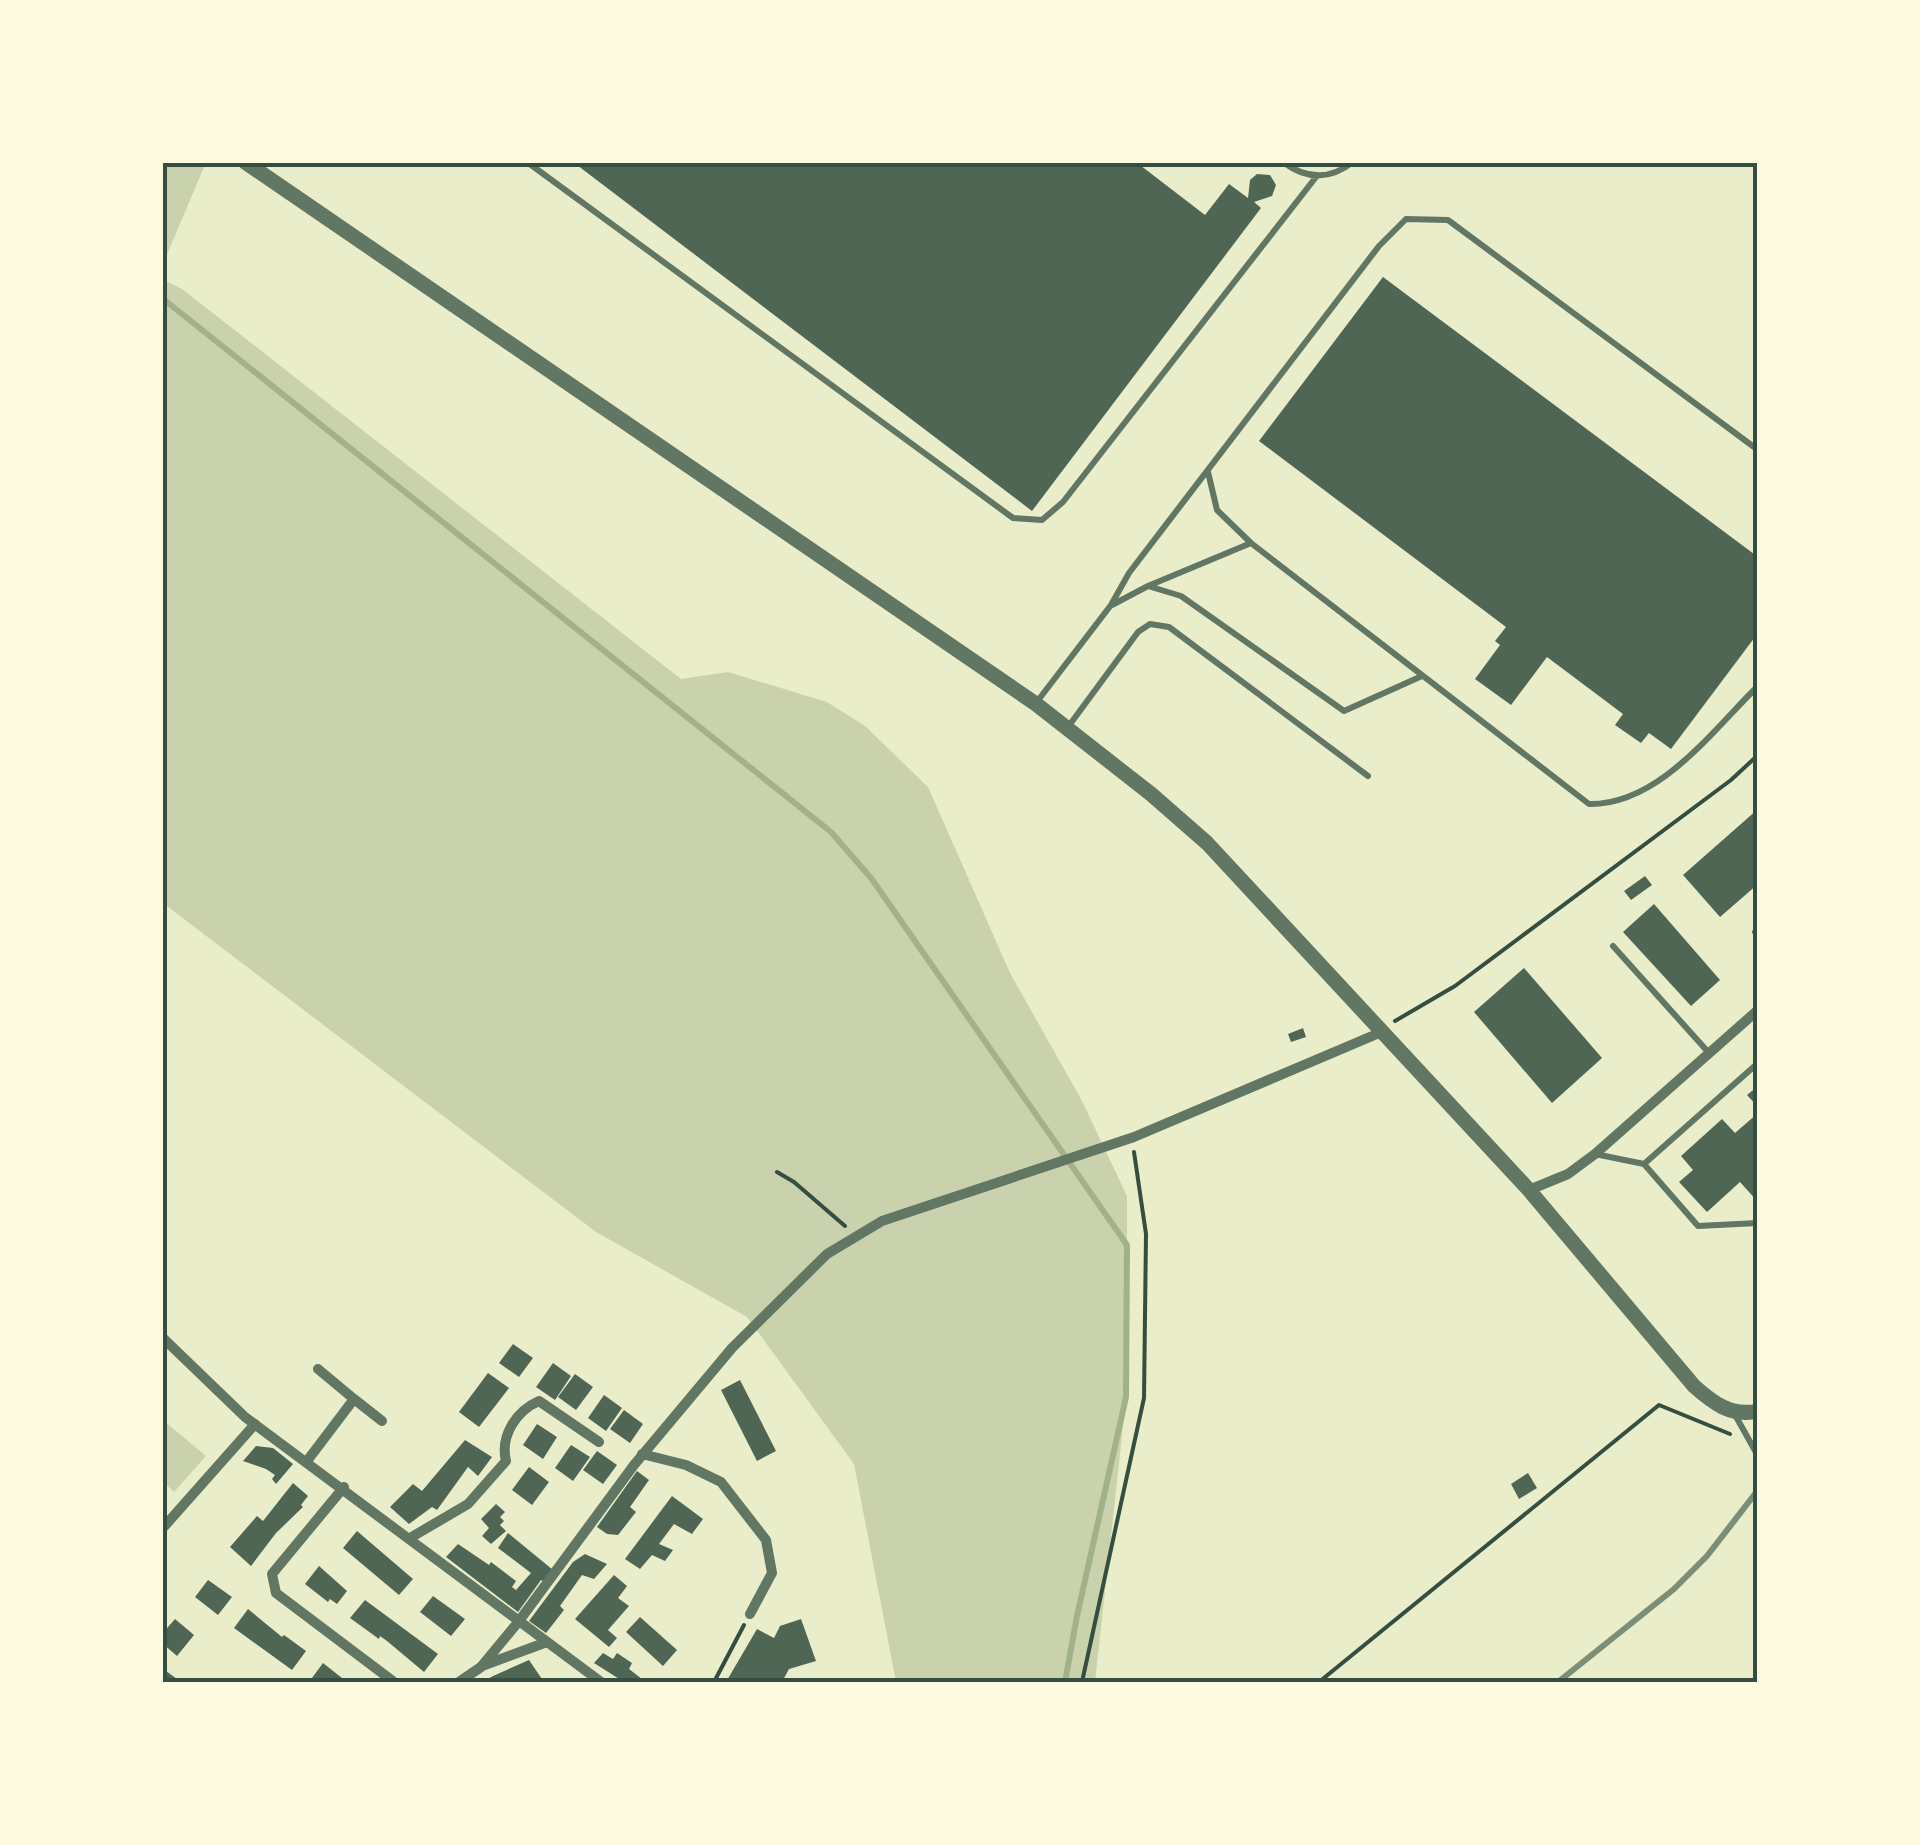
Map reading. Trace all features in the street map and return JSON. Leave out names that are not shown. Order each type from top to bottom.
[{"type":"street","points":[[245,162],[1036,704],[1152,794],[1207,844],[1384,1031],[1529,1190],[1694,1386],[1712,1403],[1733,1412],[1758,1411]]},
{"type":"street","points":[[1529,1190],[1568,1174],[1595,1154],[1758,1010]]},
{"type":"street","points":[[481,1667],[642,1454],[732,1348],[827,1254],[882,1220],[1134,1137],[1384,1031]]},
{"type":"street","points":[[162,1337],[255,1424],[601,1682]]},
{"type":"street","points":[[318,1369],[382,1422]]},
{"type":"street","points":[[307,1461],[354,1399]]},
{"type":"street","points":[[410,1538],[468,1504],[506,1461],[503,1448],[511,1425],[527,1406],[539,1400],[599,1442]]},
{"type":"street","points":[[162,1529],[255,1424]]},
{"type":"street","points":[[642,1454],[686,1466],[721,1482],[766,1540],[772,1573],[750,1614]]},
{"type":"street","points":[[344,1488],[272,1574],[276,1593],[394,1682]]},
{"type":"street","points":[[459,1682],[481,1667],[547,1642]]},
{"type":"lane","points":[[528,162],[1013,518],[1042,520],[1062,502],[1316,178]]},
{"type":"lane","points":[[1283,162],[1316,178],[1336,175],[1353,162]]},
{"type":"lane","points":[[1036,704],[1111,605],[1130,573],[1379,246],[1406,219],[1448,220],[1758,450]]},
{"type":"lane","points":[[1208,471],[1217,510],[1251,543],[1589,804],[1608,804],[1633,796],[1673,769],[1758,686]]},
{"type":"lane","points":[[1111,605],[1251,543]]},
{"type":"lane","points":[[1148,586],[1182,596],[1344,711],[1422,676]]},
{"type":"lane","points":[[1067,728],[1138,632],[1150,624],[1169,628],[1368,776]]},
{"type":"lane","points":[[1613,946],[1709,1053]]},
{"type":"lane","points":[[1644,1164],[1758,1063]]},
{"type":"lane","points":[[1595,1154],[1644,1164],[1698,1226],[1758,1223]]},
{"type":"lane","points":[[1733,1412],[1758,1456]]},
{"type":"path","points":[[1384,1031],[1455,986],[1731,780],[1758,755]]},
{"type":"path","points":[[1082,1682],[1144,1398],[1146,1234],[1134,1137]]},
{"type":"path","points":[[777,1172],[856,1236]]},
{"type":"path","points":[[1319,1682],[1659,1406],[1748,1441]]},
{"type":"path","points":[[714,1682],[750,1614]]},
{"type":"green space","points":[[162,163],[200,163],[204,167],[163,264],[164,280],[182,289],[681,679],[728,672],[827,702],[865,726],[928,787],[1010,973],[1081,1099],[1127,1196],[1127,1390],[1095,1682],[896,1682],[854,1464],[747,1317],[596,1232],[163,903]]},
{"type":"green space","points":[[163,1420],[206,1456],[174,1492],[163,1481]]},
{"type":"building","points":[[573,162],[1136,162],[1205,215],[1229,184],[1248,198],[1250,180],[1257,174],[1270,175],[1276,185],[1272,196],[1254,202],[1261,208],[1032,511]]},
{"type":"building","points":[[1383,277],[1758,557],[1758,633],[1671,749],[1649,733],[1641,743],[1615,725],[1623,714],[1547,657],[1511,705],[1475,679],[1500,645],[1495,641],[1506,627],[1259,441]]},
{"type":"building","points":[[1758,809],[1758,884],[1720,917],[1683,875]]},
{"type":"building","points":[[1645,876],[1652,885],[1631,900],[1624,891]]},
{"type":"building","points":[[1654,904],[1720,980],[1691,1006],[1623,932]]},
{"type":"building","points":[[1524,968],[1602,1058],[1552,1103],[1474,1012]]},
{"type":"building","points":[[1303,1028],[1306,1037],[1291,1042],[1288,1034]]},
{"type":"building","points":[[1758,1086],[1758,1107],[1747,1095]]},
{"type":"building","points":[[1758,1113],[1758,1202],[1740,1182],[1707,1212],[1679,1182],[1693,1170],[1681,1156],[1722,1119],[1735,1133]]},
{"type":"building","points":[[513,1344],[533,1358],[519,1377],[499,1363]]},
{"type":"building","points":[[553,1363],[571,1376],[555,1400],[536,1387]]},
{"type":"building","points":[[488,1373],[509,1388],[479,1427],[459,1412]]},
{"type":"building","points":[[575,1374],[593,1387],[576,1410],[558,1397]]},
{"type":"building","points":[[740,1380],[776,1451],[757,1461],[721,1390]]},
{"type":"building","points":[[604,1395],[622,1408],[606,1431],[588,1418]]},
{"type":"building","points":[[624,1410],[643,1424],[630,1443],[610,1429]]},
{"type":"building","points":[[537,1424],[557,1437],[543,1459],[523,1445]]},
{"type":"building","points":[[465,1440],[492,1457],[478,1476],[468,1467],[437,1510],[432,1507],[409,1524],[390,1507],[413,1484],[422,1491]]},
{"type":"building","points":[[571,1445],[590,1457],[573,1481],[555,1468]]},
{"type":"building","points":[[256,1446],[273,1448],[293,1464],[276,1484],[272,1479],[275,1475],[243,1461]]},
{"type":"building","points":[[597,1451],[617,1465],[603,1484],[583,1470]]},
{"type":"building","points":[[529,1467],[549,1482],[532,1505],[512,1490]]},
{"type":"building","points":[[637,1471],[649,1480],[630,1507],[636,1512],[618,1535],[607,1534],[597,1527]]},
{"type":"building","points":[[1528,1473],[1537,1488],[1519,1499],[1511,1484]]},
{"type":"building","points":[[293,1483],[308,1496],[303,1507],[276,1533],[251,1566],[230,1547],[257,1516],[263,1521]]},
{"type":"building","points":[[672,1496],[703,1519],[692,1534],[674,1524],[659,1544],[673,1550],[665,1561],[652,1555],[640,1569],[625,1559]]},
{"type":"building","points":[[496,1504],[505,1512],[500,1525],[506,1531],[491,1544],[482,1536],[489,1528],[481,1519]]},
{"type":"building","points":[[357,1531],[413,1579],[399,1595],[343,1548]]},
{"type":"building","points":[[508,1533],[553,1570],[518,1612],[446,1557],[458,1544],[516,1581],[512,1587],[516,1590],[531,1573],[498,1548]]},
{"type":"building","points":[[585,1554],[607,1564],[594,1579],[582,1575],[560,1606],[564,1610],[546,1633],[529,1621],[573,1562]]},
{"type":"building","points":[[319,1566],[347,1591],[337,1604],[330,1599],[328,1602],[305,1584]]},
{"type":"building","points":[[614,1575],[627,1586],[618,1598],[629,1606],[608,1630],[617,1638],[609,1647],[575,1619]]},
{"type":"building","points":[[208,1580],[232,1597],[218,1615],[195,1597]]},
{"type":"building","points":[[433,1596],[465,1619],[451,1636],[420,1612]]},
{"type":"building","points":[[365,1600],[438,1654],[424,1672],[387,1641],[350,1618]]},
{"type":"building","points":[[248,1609],[306,1651],[292,1670],[234,1628]]},
{"type":"building","points":[[640,1617],[677,1650],[663,1666],[626,1632]]},
{"type":"building","points":[[175,1619],[194,1635],[177,1656],[162,1643],[162,1634]]},
{"type":"building","points":[[801,1619],[816,1661],[789,1669],[782,1682],[726,1682],[757,1629],[774,1638],[780,1626]]},
{"type":"building","points":[[603,1653],[613,1659],[617,1653],[632,1663],[629,1669],[642,1679],[640,1682],[624,1682],[594,1663]]},
{"type":"building","points":[[529,1660],[544,1682],[482,1682],[493,1676]]},
{"type":"building","points":[[323,1663],[342,1678],[344,1682],[309,1682]]},
{"type":"building","points":[[162,1668],[181,1682],[162,1682]]},
{"type":"waterway","points":[[162,298],[831,832],[871,878],[1127,1245],[1126,1397],[1065,1682]]},
{"type":"railway","points":[[1558,1682],[1674,1589],[1707,1556],[1758,1490]]}]
